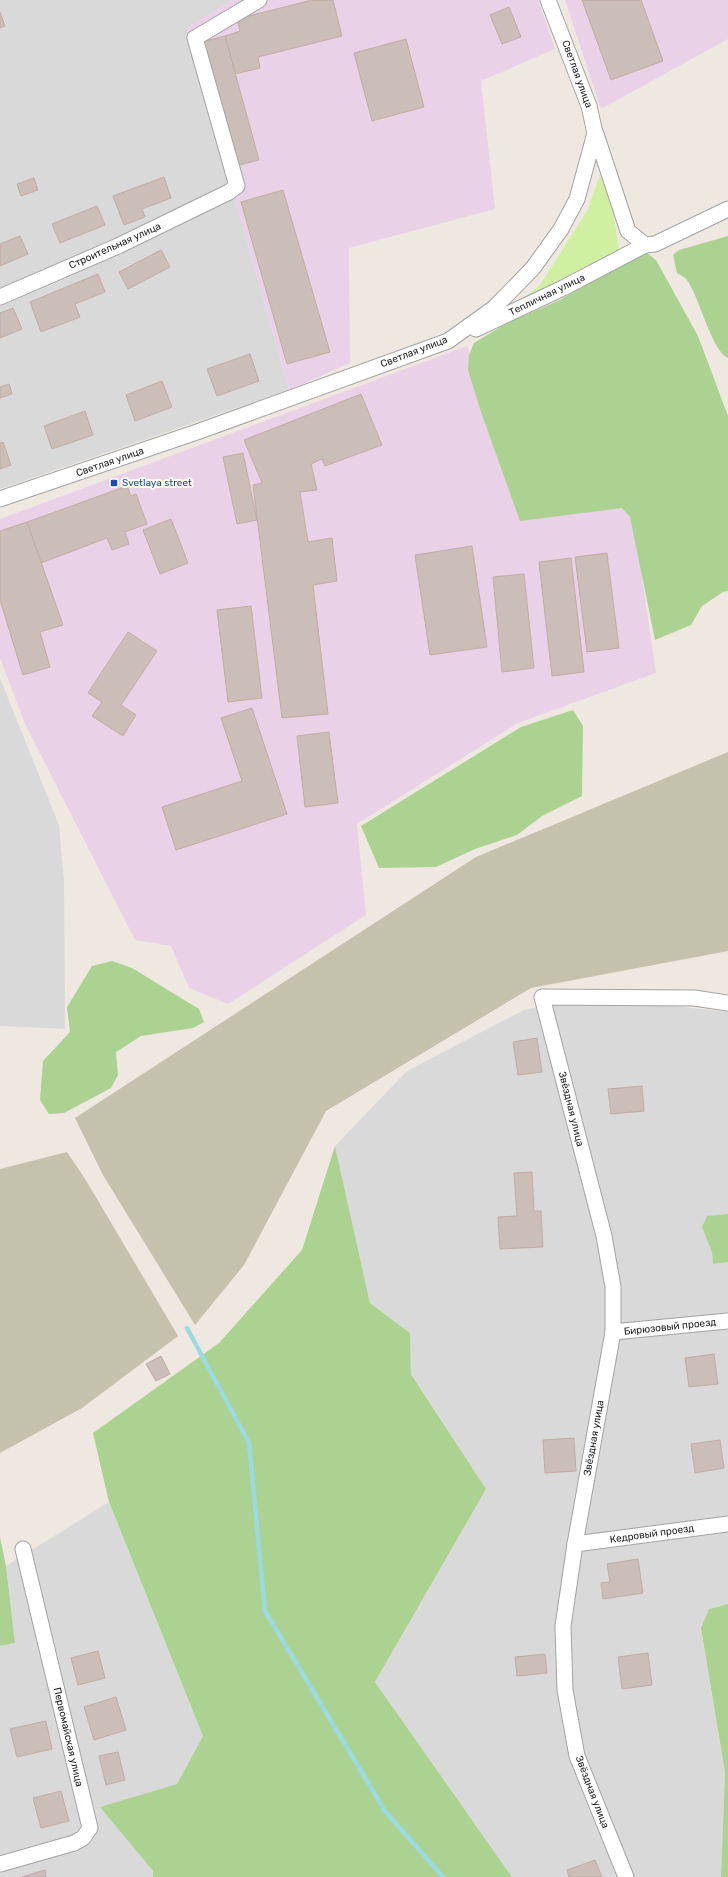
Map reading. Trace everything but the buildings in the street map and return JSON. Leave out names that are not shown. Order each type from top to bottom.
[{"type":"street","name":"Строительная улица","points":[[0,297],[118,246],[229,192],[237,186],[195,38],[258,0]]},
{"type":"street","name":"Светлая улица","points":[[0,499],[197,432],[448,341],[494,308],[533,268],[561,229],[576,199],[584,177],[595,133],[589,106],[548,0]]},
{"type":"street","points":[[595,133],[628,231],[645,245]]},
{"type":"street","name":"Тепличная улица","points":[[448,341],[563,288],[645,245],[655,244],[728,209]]},
{"type":"street","name":"Звёздная улица","points":[[626,1877],[577,1756],[565,1690],[563,1626],[575,1544],[613,1332],[613,1287],[604,1236],[542,997],[694,998],[728,1003]]},
{"type":"street","name":"Бирюзовый проезд","points":[[613,1332],[728,1321]]},
{"type":"street","name":"Кедровый проезд","points":[[575,1544],[728,1524]]},
{"type":"street","name":"Первомайская улица","points":[[0,1864],[74,1843],[83,1838],[90,1828],[23,1549]]},
{"type":"shaded area","points":[[0,0],[233,0],[187,28],[289,390],[0,489]]},
{"type":"shaded area","points":[[233,0],[538,0],[555,49],[481,81],[495,209],[349,248],[350,363],[289,390],[187,28]]},
{"type":"shaded area","points":[[565,0],[728,0],[728,39],[601,109]]},
{"type":"shaded area","points":[[467,346],[527,514],[631,502],[656,673],[518,723],[357,824],[366,915],[228,1004],[189,988],[171,946],[135,940],[25,724],[0,658],[0,519]]},
{"type":"shaded area","points":[[0,678],[59,825],[64,880],[65,1029],[0,1026]]},
{"type":"shaded area","points":[[728,752],[728,951],[531,988],[326,1111],[244,1265],[195,1325],[103,1175],[75,1118],[476,857]]},
{"type":"shaded area","points":[[553,1003],[656,1004],[728,1012],[728,1604],[709,1609],[701,1629],[725,1772],[721,1877],[512,1877],[375,1682],[486,1489],[411,1373],[410,1333],[370,1303],[335,1146],[407,1071],[524,1010]]},
{"type":"shaded area","points":[[67,1152],[87,1182],[178,1336],[82,1408],[0,1453],[0,1169]]},
{"type":"shaded area","points":[[109,1502],[203,1736],[177,1784],[101,1807],[153,1871],[153,1877],[0,1877],[0,1646],[15,1643],[6,1566]]},
{"type":"green space","points":[[600,175],[612,205],[619,249],[604,262],[521,300],[540,285],[587,211]]},
{"type":"green space","points":[[728,236],[728,358],[722,354],[711,335],[692,288],[684,277],[677,273],[673,255],[679,250]]},
{"type":"green space","points":[[647,253],[656,260],[698,336],[728,416],[728,591],[723,592],[702,606],[691,625],[655,640],[630,517],[622,508],[520,521],[481,412],[468,370],[469,355],[474,343],[507,323],[560,300],[634,255]]},
{"type":"green space","points":[[573,710],[583,726],[582,796],[542,816],[517,835],[475,849],[436,867],[379,868],[361,826],[521,727]]},
{"type":"green space","points":[[112,961],[132,968],[199,1009],[204,1022],[193,1028],[141,1036],[116,1052],[118,1075],[111,1088],[64,1113],[49,1114],[40,1100],[43,1061],[70,1032],[67,1007],[92,966]]},
{"type":"green space","points":[[335,1146],[370,1303],[410,1333],[411,1374],[486,1489],[375,1682],[512,1877],[153,1877],[153,1871],[100,1807],[177,1784],[203,1736],[109,1502],[93,1433],[219,1343],[302,1250]]},
{"type":"green space","points":[[728,1214],[728,1262],[713,1264],[712,1252],[702,1227],[707,1216]]},
{"type":"green space","points":[[0,1537],[6,1566],[15,1643],[0,1646]]},
{"type":"green space","points":[[728,1604],[728,1877],[721,1877],[725,1772],[701,1628],[709,1609]]},
{"type":"waterway","points":[[187,1328],[249,1443],[265,1611],[385,1811],[443,1877]]},
{"type":"place","name":"Svetlaya street","points":[[114,483]]}]
